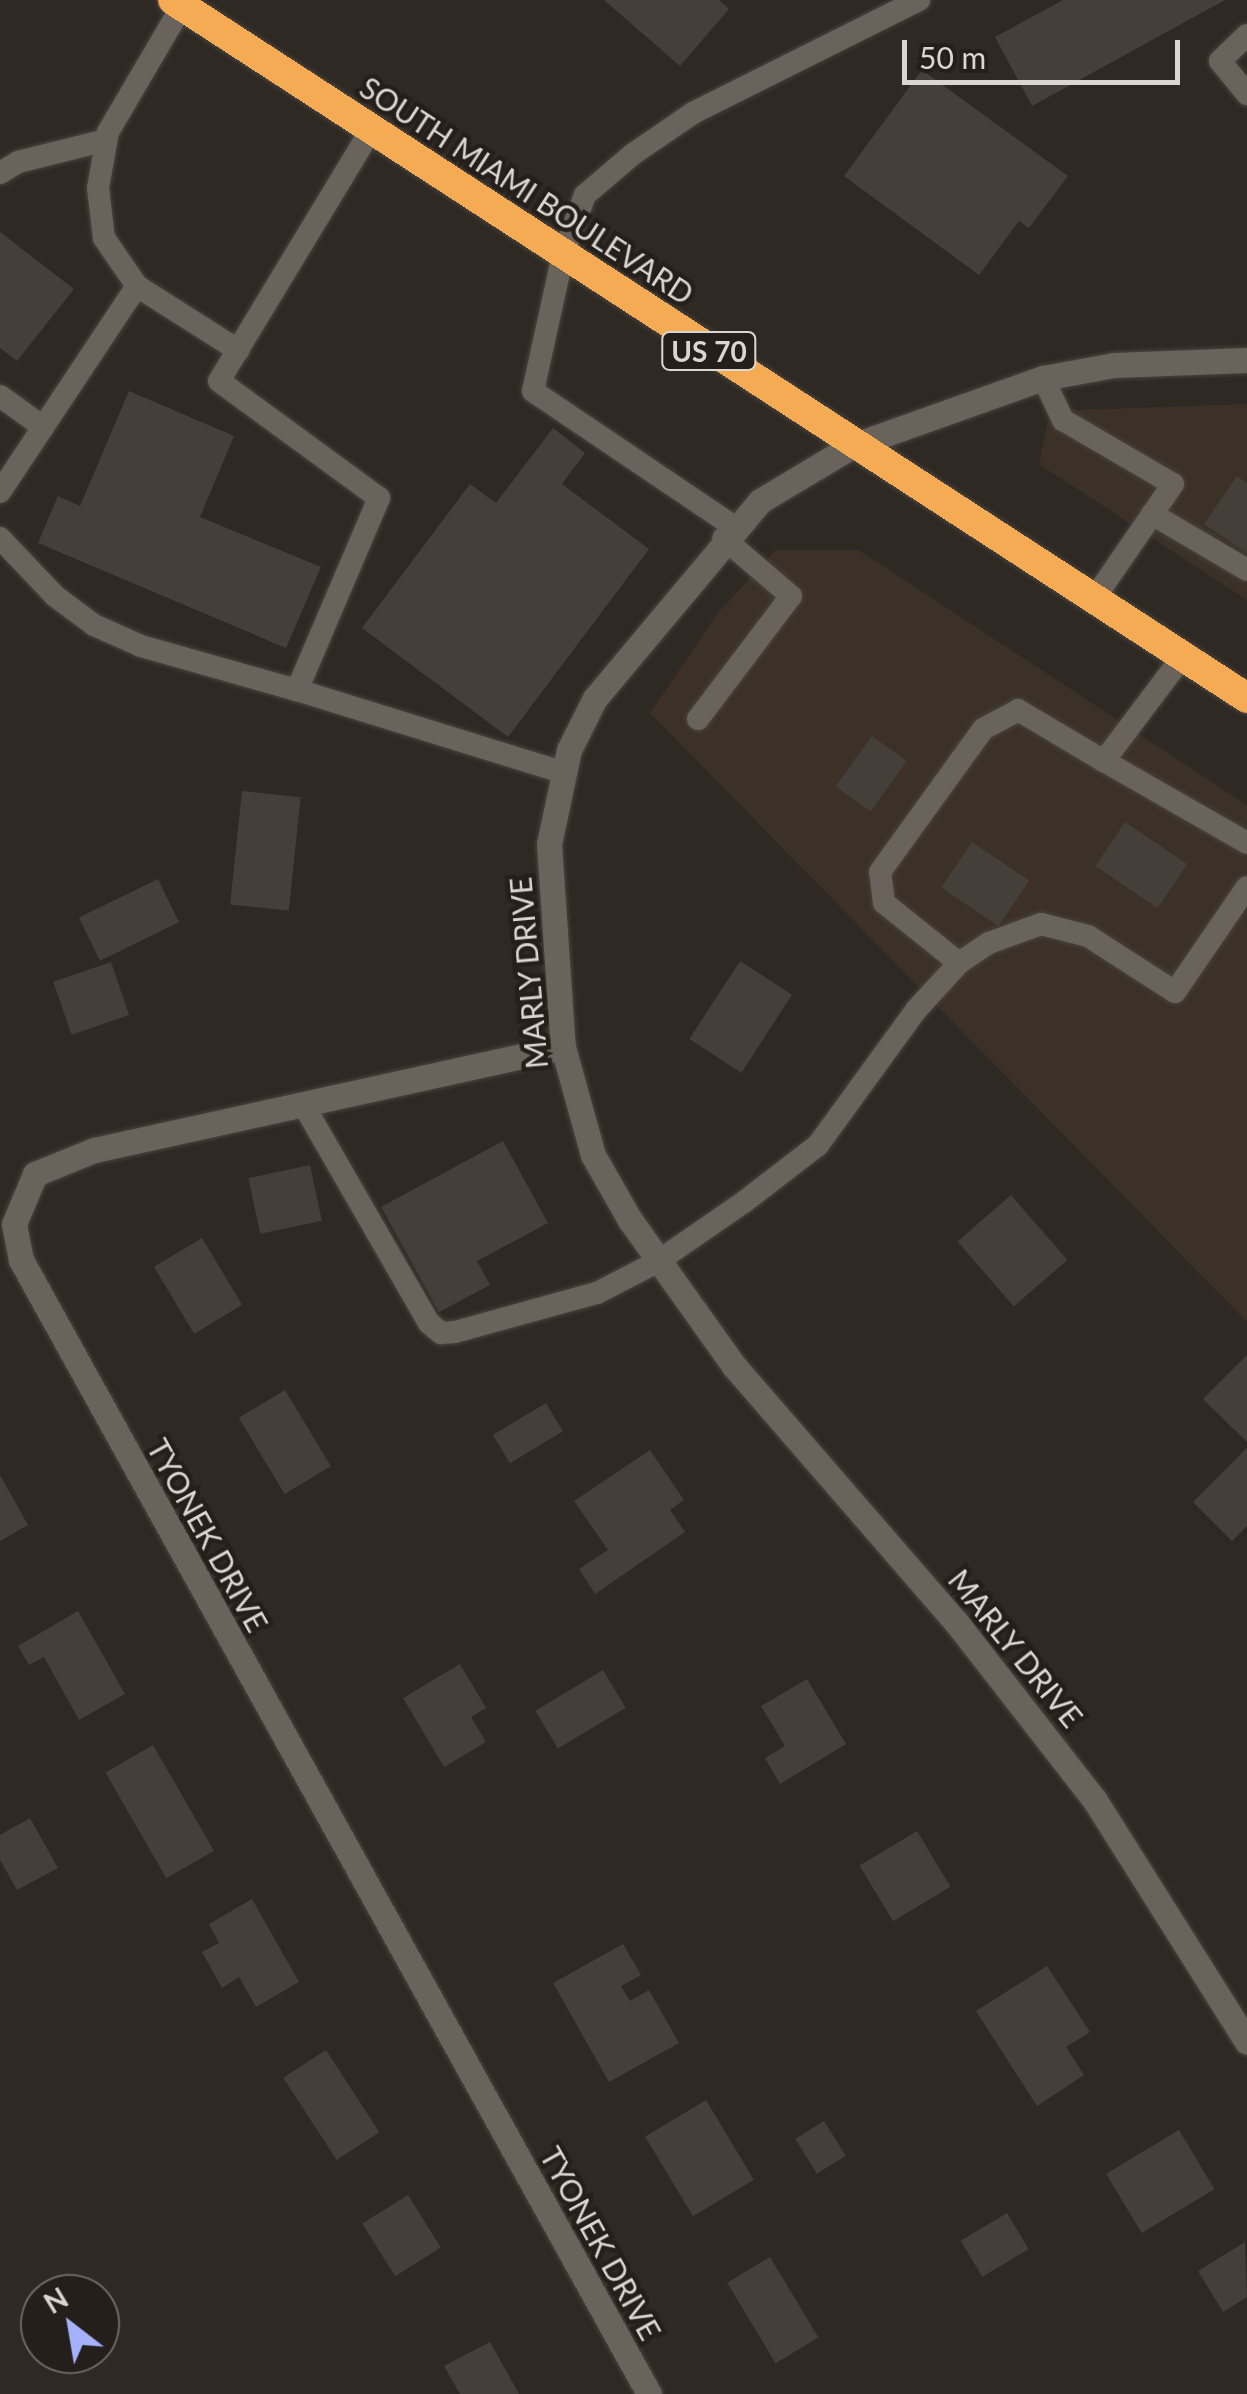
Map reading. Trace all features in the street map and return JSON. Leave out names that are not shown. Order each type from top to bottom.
[{"type":"highway","name":"SOUTH MIAMI BOULEVARD","points":[[178,3],[852,446],[1247,698]]},
{"type":"street","name":"MARLY DRIVE","points":[[1247,360],[1114,365],[1044,378],[852,446],[760,501],[728,532],[595,698],[562,772],[549,844],[563,1047],[593,1154],[657,1262],[734,1366],[956,1622],[1094,1799],[1247,2042]]},
{"type":"street","name":"TYONEK DRIVE","points":[[563,1047],[94,1150],[35,1174],[14,1224],[20,1260],[649,2394]]},
{"type":"lane","points":[[698,720],[790,596],[728,532],[533,391],[563,255],[585,195],[633,154],[693,113],[919,0]]},
{"type":"lane","points":[[178,3],[106,140],[98,188],[104,238],[137,286],[238,350]]},
{"type":"lane","points":[[1247,36],[1220,62],[1247,94]]},
{"type":"lane","points":[[297,690],[379,498],[219,382],[371,130]]},
{"type":"lane","points":[[0,173],[18,162],[106,140]]},
{"type":"lane","points":[[0,492],[137,286]]},
{"type":"lane","points":[[1044,378],[1063,420],[1173,484],[1094,599]]},
{"type":"lane","points":[[0,396],[42,426]]},
{"type":"lane","points":[[1152,514],[1247,570]]},
{"type":"lane","points":[[0,538],[55,596],[94,625],[141,646],[562,772]]},
{"type":"lane","points":[[1104,760],[1183,656]]},
{"type":"lane","points":[[959,963],[884,903],[880,872],[983,729],[1018,710],[1247,842]]},
{"type":"lane","points":[[303,1104],[388,1257],[441,1333],[598,1293],[657,1262],[818,1145],[959,963],[1041,924],[1088,936],[1175,992],[1247,887]]},
{"type":"shaded area","points":[[1247,404],[1247,600],[1039,464],[1050,411]]},
{"type":"shaded area","points":[[776,550],[859,550],[1247,805],[1247,1322],[650,713],[717,614]]},
{"type":"building","points":[[604,0],[719,0],[729,9],[680,66]]},
{"type":"building","points":[[1063,0],[1225,0],[1032,106],[995,37]]},
{"type":"building","points":[[922,70],[1068,176],[1029,228],[1019,221],[979,275],[844,176]]},
{"type":"building","points":[[0,232],[74,289],[17,361],[0,348]]},
{"type":"building","points":[[129,391],[234,436],[200,517],[321,567],[286,648],[38,543],[58,496],[80,506]]},
{"type":"building","points":[[553,428],[585,453],[562,484],[649,549],[508,737],[362,628],[470,484],[496,503]]},
{"type":"building","points":[[1237,476],[1247,483],[1247,553],[1204,524]]},
{"type":"building","points":[[872,736],[907,761],[870,811],[836,786]]},
{"type":"building","points":[[242,791],[301,797],[289,911],[230,904]]},
{"type":"building","points":[[1125,822],[1187,864],[1158,908],[1095,866]]},
{"type":"building","points":[[972,842],[1029,881],[998,926],[941,888]]},
{"type":"building","points":[[158,879],[179,922],[100,961],[79,918]]},
{"type":"building","points":[[740,961],[792,995],[741,1073],[689,1039]]},
{"type":"building","points":[[111,962],[129,1015],[72,1035],[53,982]]},
{"type":"building","points":[[503,1141],[548,1223],[477,1261],[490,1285],[439,1312],[381,1207]]},
{"type":"building","points":[[310,1165],[322,1221],[260,1234],[248,1178]]},
{"type":"building","points":[[1011,1195],[1067,1260],[1014,1306],[957,1242]]},
{"type":"building","points":[[202,1238],[242,1305],[194,1334],[154,1267]]},
{"type":"building","points":[[1247,1355],[1247,1442],[1203,1399]]},
{"type":"building","points":[[285,1390],[331,1466],[285,1494],[239,1418]]},
{"type":"building","points":[[546,1403],[563,1431],[510,1463],[493,1435]]},
{"type":"building","points":[[1247,1448],[1247,1526],[1232,1541],[1193,1502]]},
{"type":"building","points":[[650,1450],[684,1500],[670,1510],[685,1532],[595,1594],[579,1569],[608,1550],[574,1501]]},
{"type":"building","points":[[0,1475],[28,1525],[0,1541]]},
{"type":"building","points":[[78,1611],[125,1694],[79,1720],[44,1657],[29,1665],[18,1646]]},
{"type":"building","points":[[460,1664],[486,1708],[471,1717],[486,1742],[444,1767],[403,1698]]},
{"type":"building","points":[[603,1670],[626,1708],[558,1748],[535,1711]]},
{"type":"building","points":[[807,1679],[846,1744],[780,1784],[765,1758],[785,1746],[761,1706]]},
{"type":"building","points":[[153,1745],[214,1851],[166,1878],[105,1772]]},
{"type":"building","points":[[30,1818],[58,1868],[17,1890],[0,1860],[0,1835]]},
{"type":"building","points":[[917,1831],[950,1887],[893,1921],[860,1866]]},
{"type":"building","points":[[252,1899],[299,1982],[256,2007],[239,1977],[222,1988],[202,1952],[219,1943],[209,1924]]},
{"type":"building","points":[[623,1944],[641,1975],[621,1986],[630,2001],[649,1990],[679,2043],[609,2082],[553,1983]]},
{"type":"building","points":[[1047,1966],[1090,2032],[1066,2047],[1084,2075],[1037,2106],[976,2011]]},
{"type":"building","points":[[326,2050],[379,2132],[337,2160],[283,2078]]},
{"type":"building","points":[[706,2100],[754,2180],[693,2216],[645,2137]]},
{"type":"building","points":[[824,2121],[846,2156],[817,2174],[795,2139]]},
{"type":"building","points":[[1179,2130],[1215,2189],[1142,2233],[1106,2174]]},
{"type":"building","points":[[408,2195],[441,2248],[395,2276],[362,2224]]},
{"type":"building","points":[[1007,2213],[1029,2249],[982,2277],[961,2241]]},
{"type":"building","points":[[1245,2242],[1247,2297],[1223,2312],[1198,2271]]},
{"type":"building","points":[[770,2257],[818,2338],[776,2363],[727,2283]]},
{"type":"building","points":[[490,2342],[519,2394],[460,2394],[444,2366]]}]
